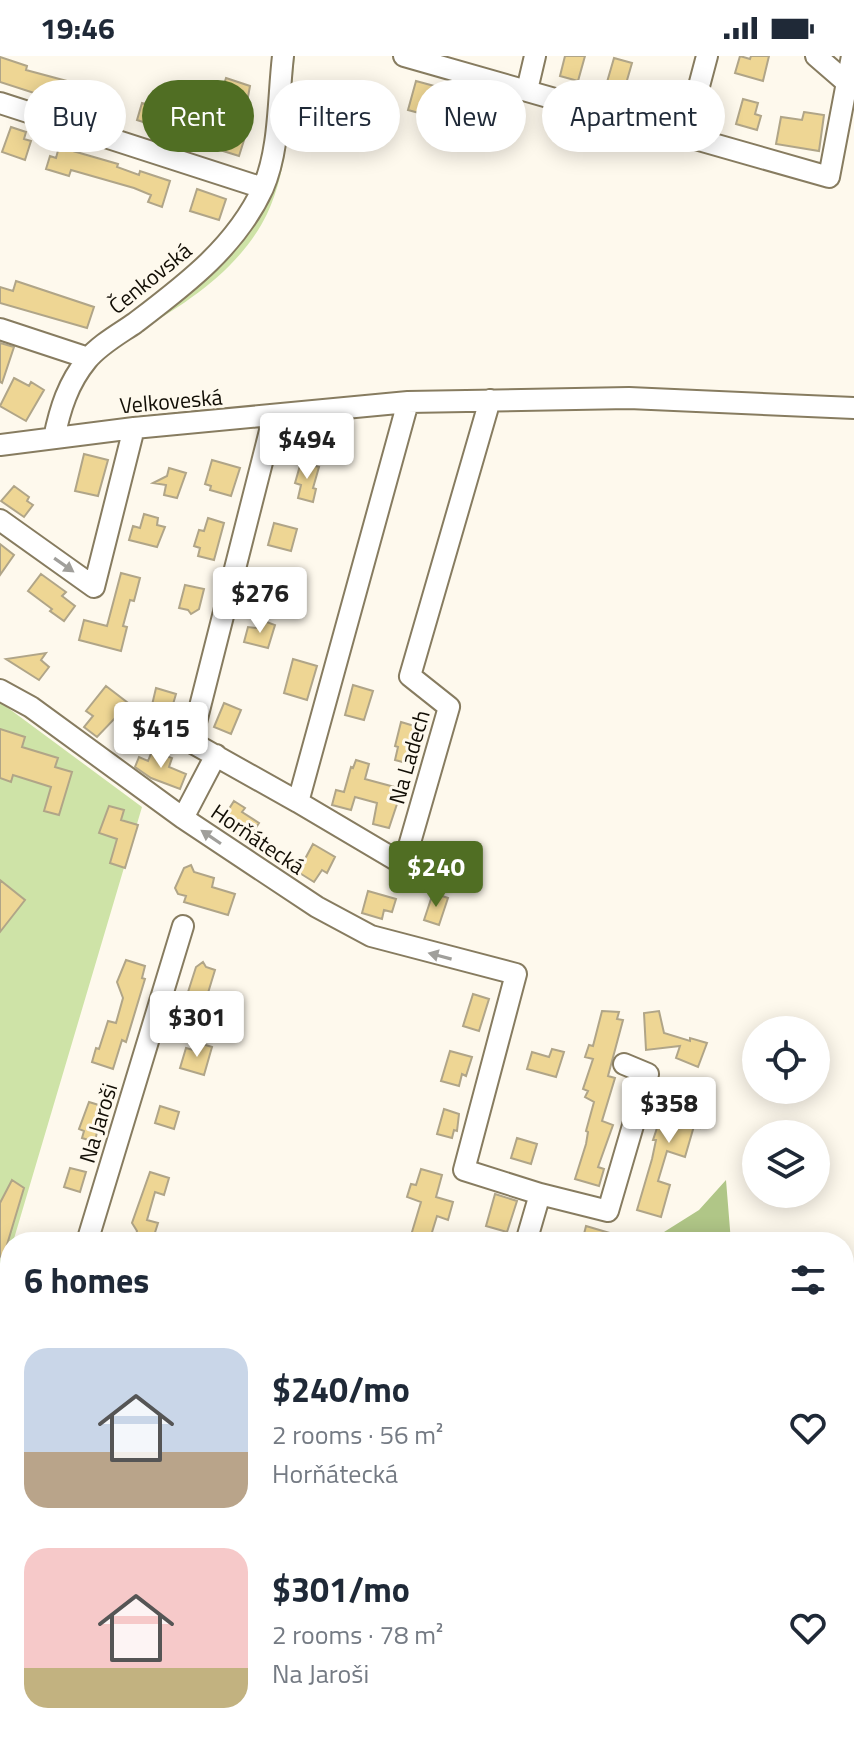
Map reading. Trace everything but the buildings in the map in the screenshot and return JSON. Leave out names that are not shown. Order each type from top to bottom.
[{"type":"street","name":"Čenkovská","points":[[54,438],[60,409],[72,381],[88,358],[198,275],[242,226],[263,188],[272,162],[283,56]]},
{"type":"street","points":[[404,56],[542,94]]},
{"type":"street","points":[[527,90],[535,56]]},
{"type":"street","points":[[701,80],[707,56]]},
{"type":"street","points":[[816,56],[846,82]]},
{"type":"street","points":[[725,146],[829,177],[852,56]]},
{"type":"street","points":[[0,103],[263,188]]},
{"type":"street","points":[[0,329],[88,358]]},
{"type":"street","name":"Velkoveská","points":[[0,445],[134,428],[408,402],[629,398],[854,408]]},
{"type":"street","name":"Na Ladech","points":[[298,802],[396,860],[407,853],[449,707],[410,676],[490,400]]},
{"type":"street","points":[[274,415],[191,742],[298,802],[408,402]]},
{"type":"street","points":[[0,520],[94,587],[134,428]]},
{"type":"street","name":"Horňátecká","points":[[0,690],[31,707],[183,818],[317,907],[371,936],[516,974],[464,1170],[540,1194]]},
{"type":"street","points":[[183,818],[216,755]]},
{"type":"street","name":"Na Jaroši","points":[[90,1232],[183,926]]},
{"type":"street","points":[[529,1232],[540,1194],[608,1211],[648,1074],[624,1064]]},
{"type":"green space","points":[[291,56],[295,56],[293,80],[285,80]]},
{"type":"green space","points":[[270,144],[270,152],[285,152],[284,157],[275,196],[256,234],[210,283],[136,333],[213,274],[250,227]]},
{"type":"green space","points":[[0,702],[142,807],[16,1232],[0,1232]]},
{"type":"green space","points":[[726,1180],[730,1232],[664,1232],[699,1210]]}]
